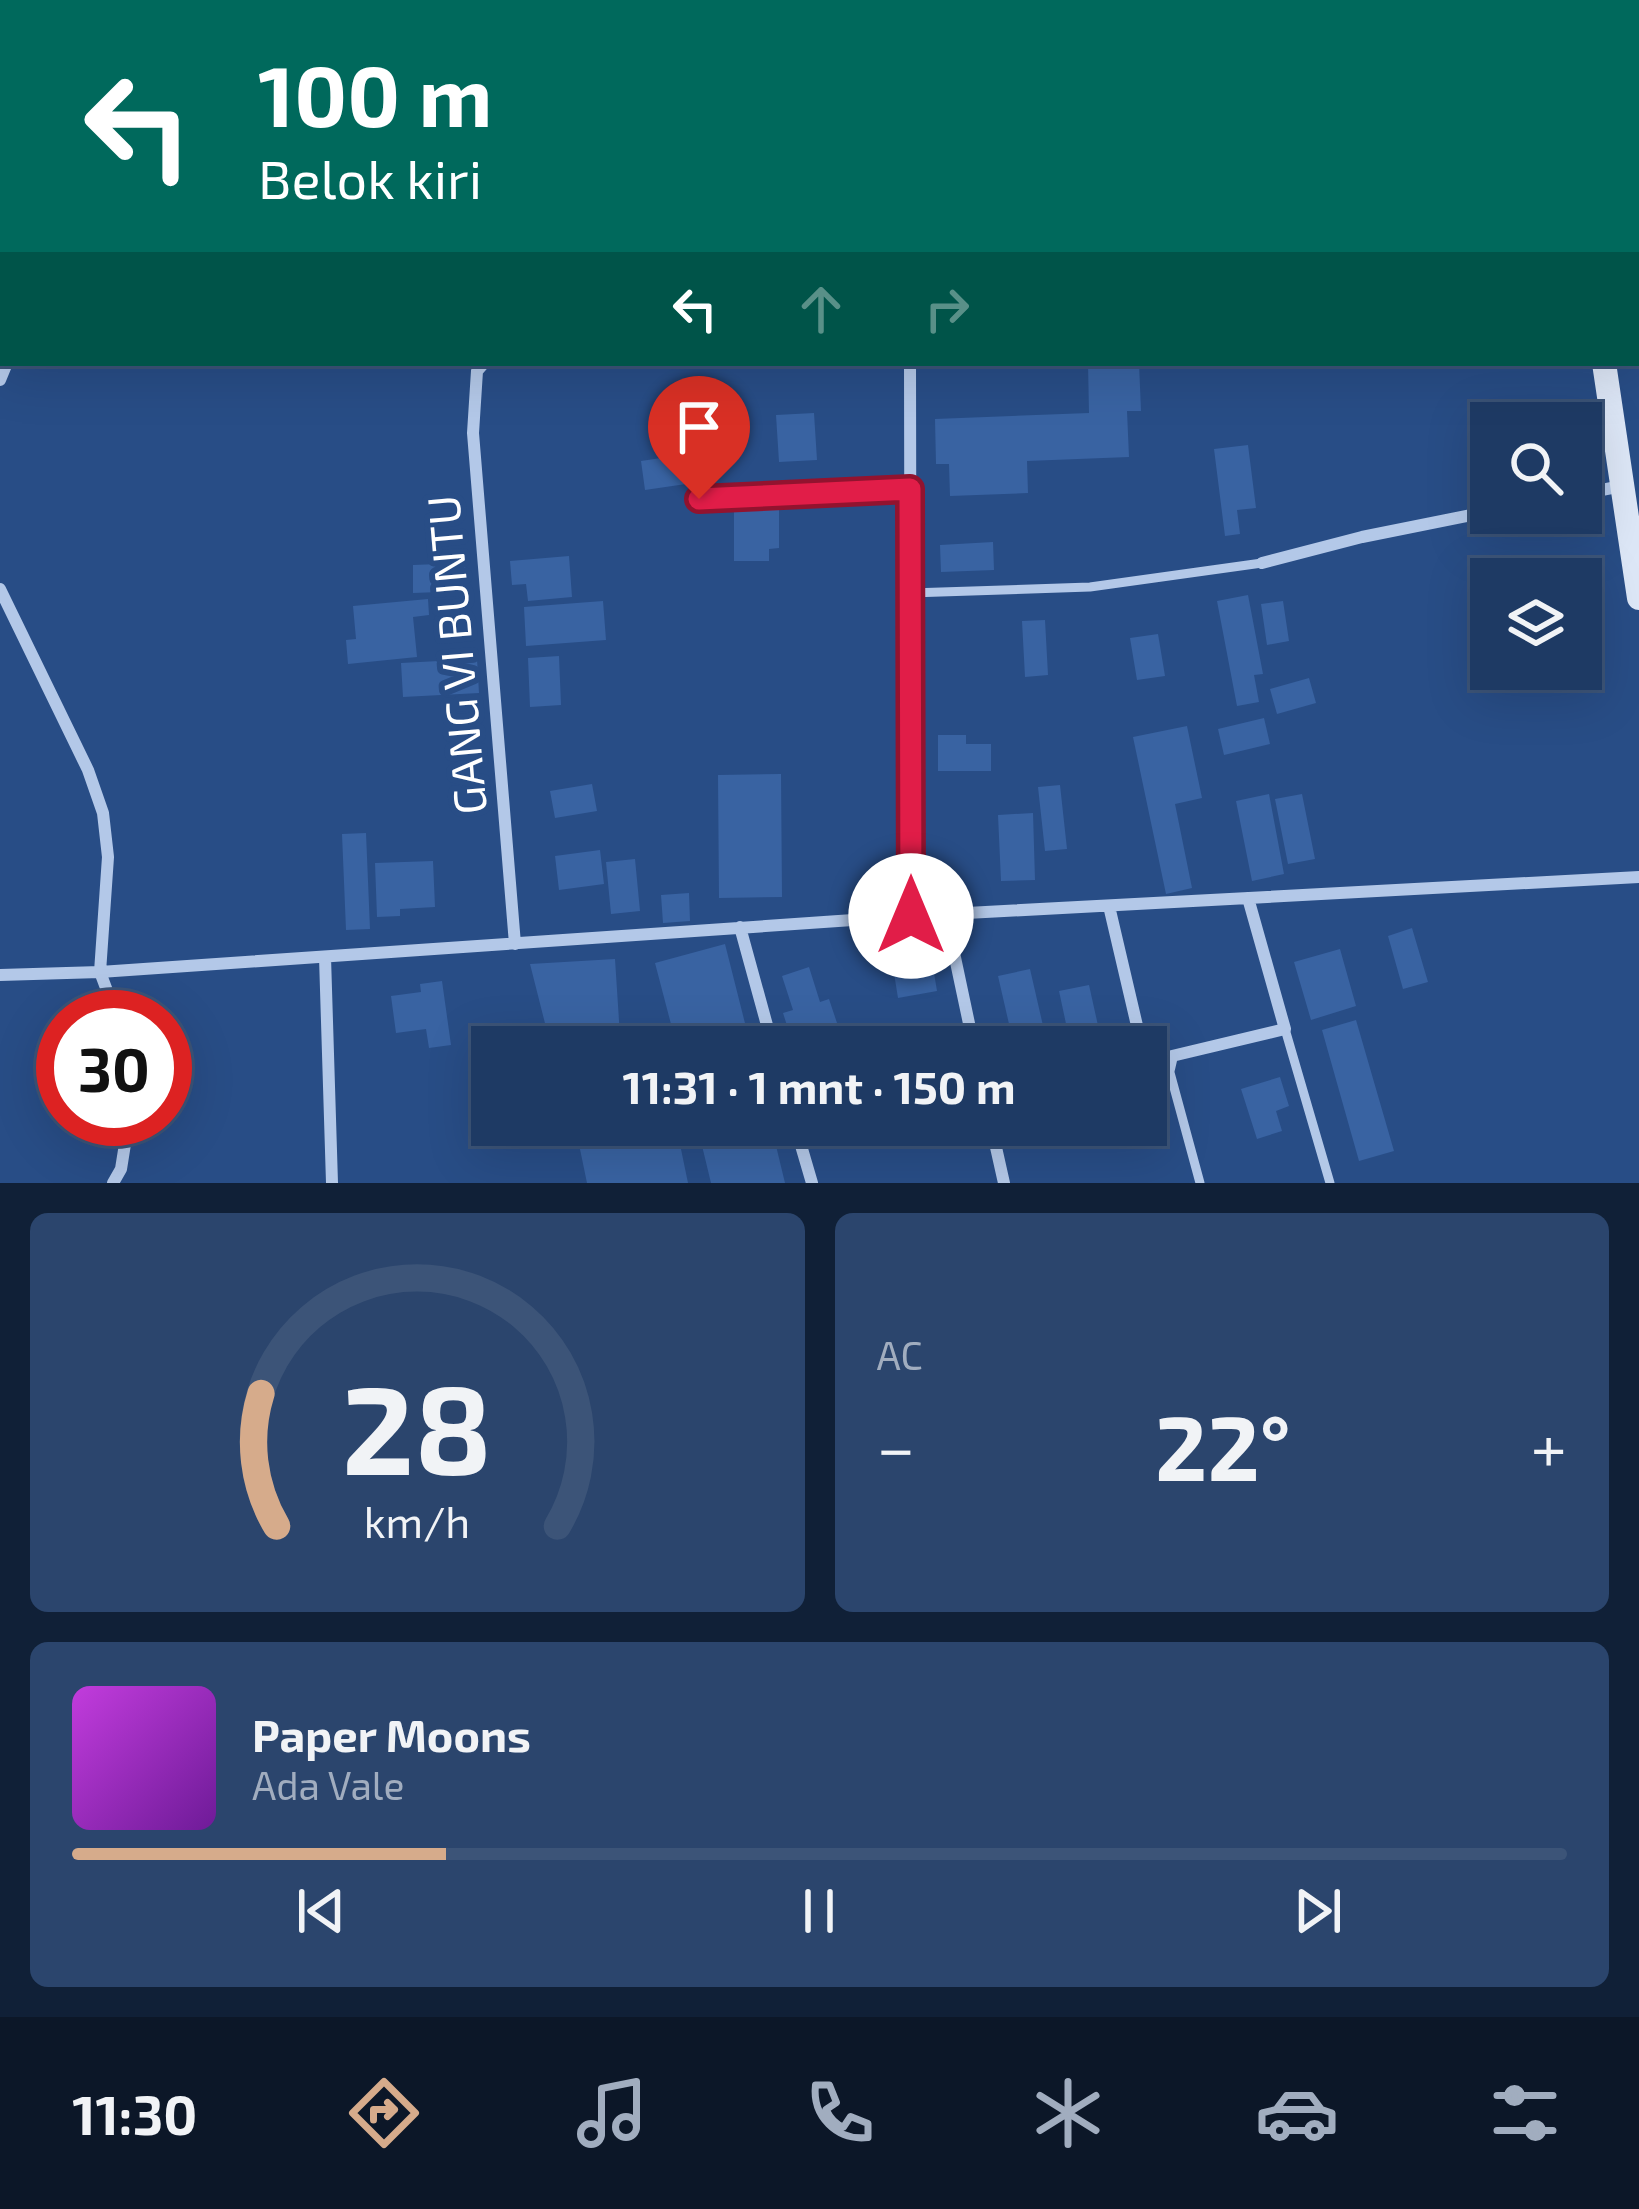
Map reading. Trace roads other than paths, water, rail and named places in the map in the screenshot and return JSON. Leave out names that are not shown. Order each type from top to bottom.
[{"type":"street","name":"GANG VI BUNTU","points":[[481,366],[476,371],[472,433],[515,944]]},
{"type":"street","points":[[910,366],[911,916]]},
{"type":"street","points":[[1604,366],[1622,486],[1635,534],[1639,598]]},
{"type":"street","points":[[1602,490],[1622,486]]},
{"type":"street","points":[[1262,563],[1470,515]]},
{"type":"street","points":[[0,590],[88,770],[103,813],[108,857],[100,972],[107,990]]},
{"type":"street","points":[[0,975],[911,916],[1639,878]]},
{"type":"street","points":[[1169,1069],[1172,1056],[1286,1029],[1248,898]]},
{"type":"street","points":[[1109,906],[1137,1026]]},
{"type":"street","points":[[946,915],[970,1026]]},
{"type":"street","points":[[740,927],[767,1026]]},
{"type":"street","points":[[325,957],[332,1183]]},
{"type":"street","points":[[112,1183],[121,1169],[125,1146]]},
{"type":"street","points":[[801,1146],[812,1183]]},
{"type":"street","points":[[996,1146],[1004,1183]]},
{"type":"lane","points":[[699,499],[910,489]]},
{"type":"lane","points":[[910,592],[1090,586],[1262,563]]},
{"type":"lane","points":[[1286,1029],[1330,1183]]},
{"type":"lane","points":[[1169,1069],[1200,1183]]}]
